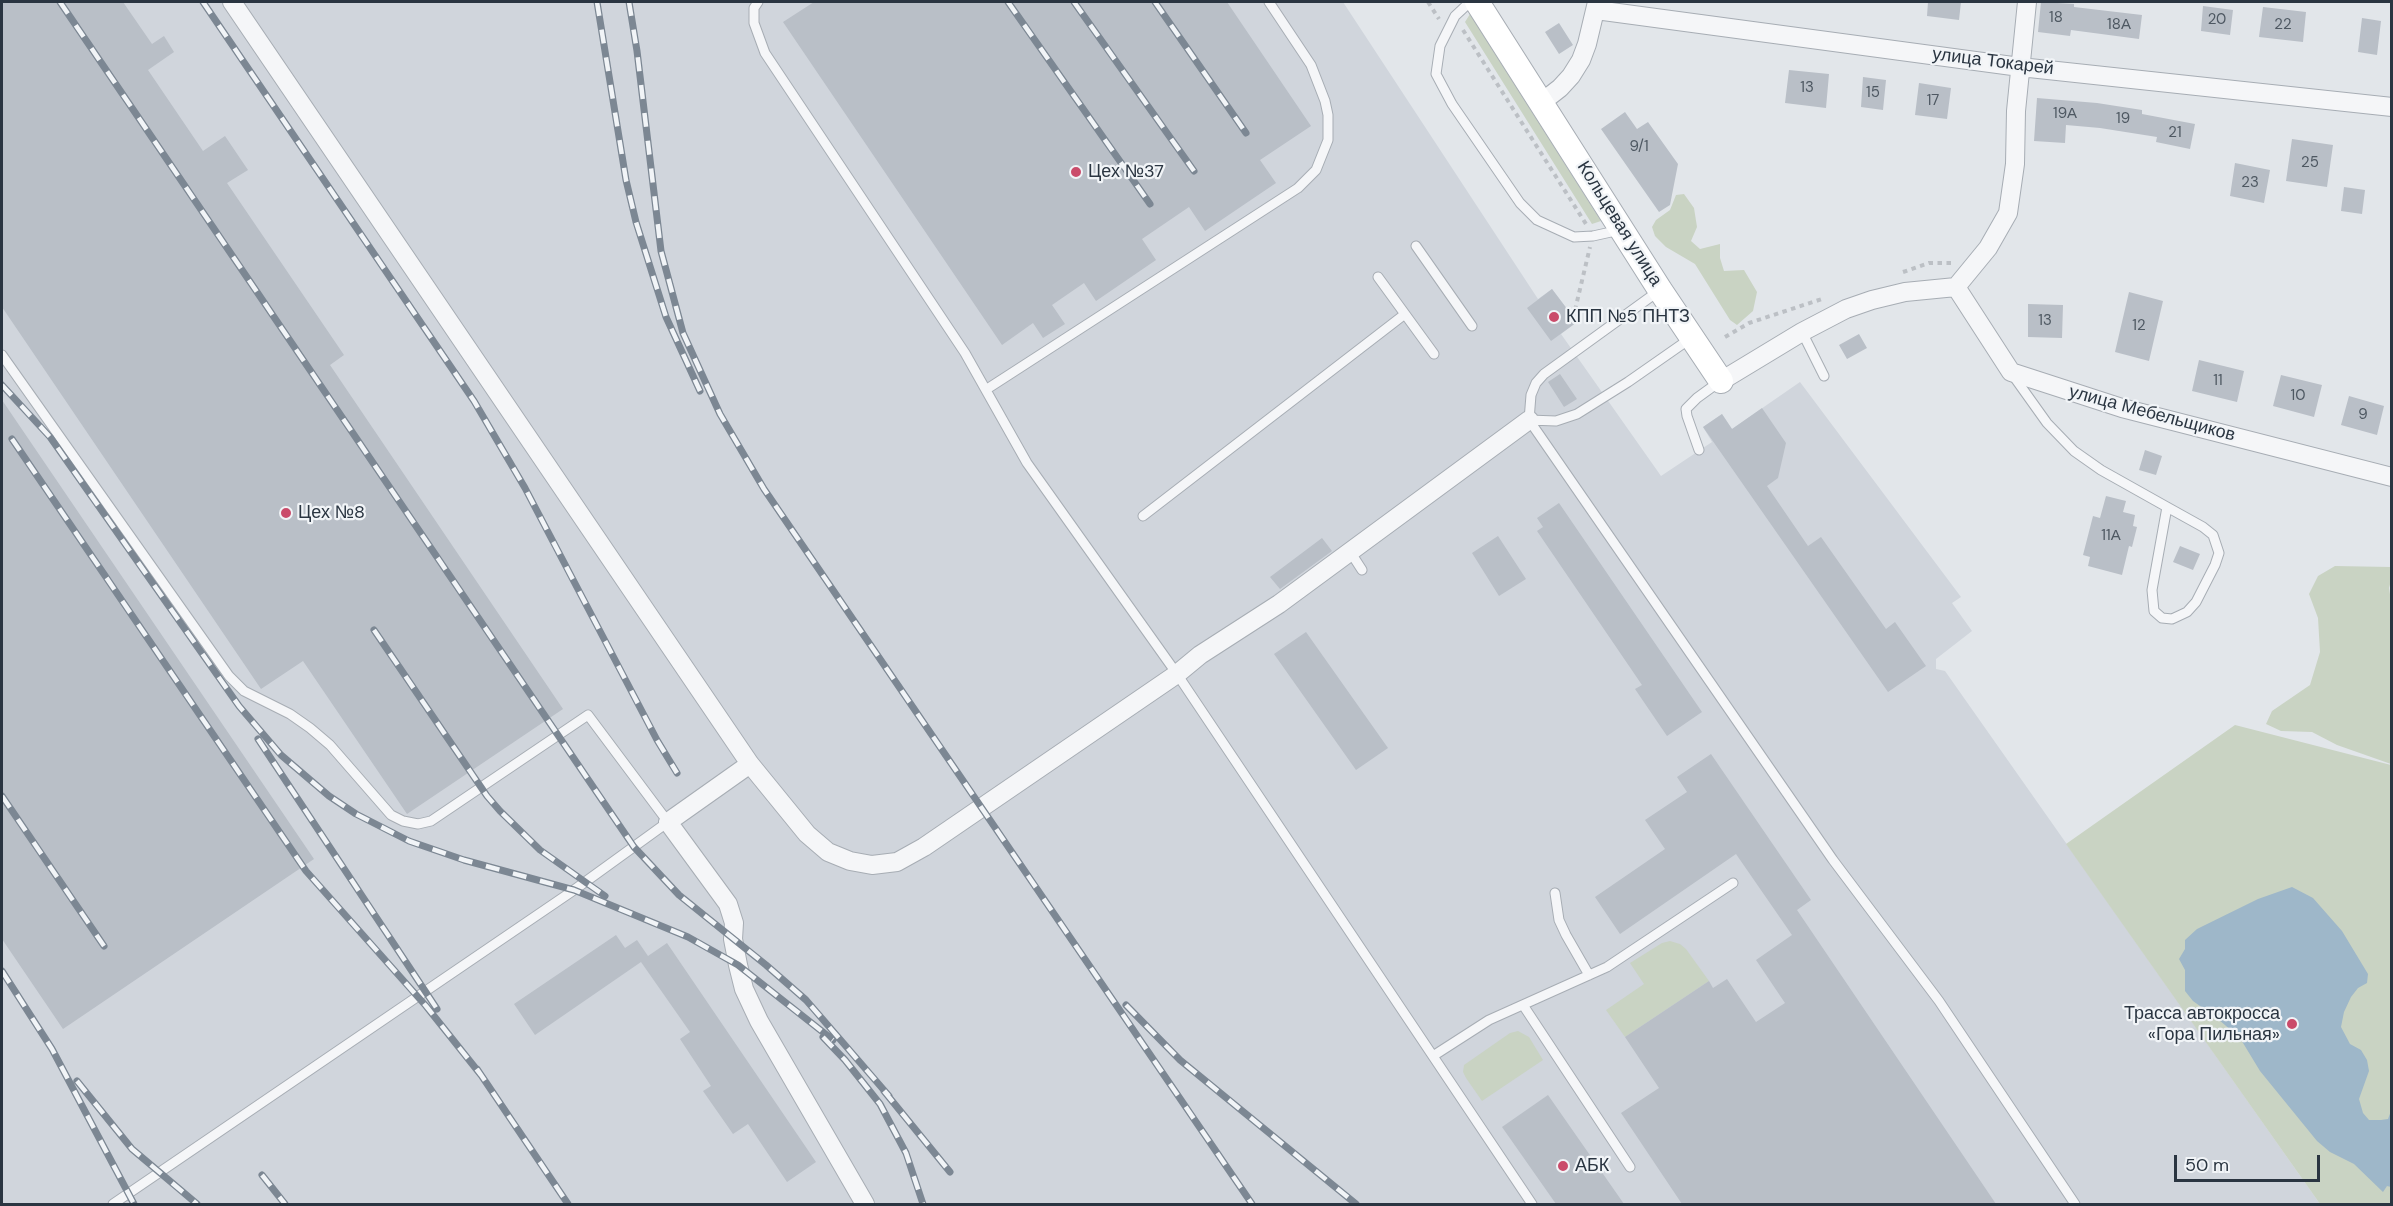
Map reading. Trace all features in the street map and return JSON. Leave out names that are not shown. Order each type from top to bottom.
[{"type":"street","points":[[232,2],[750,764],[801,828],[828,852],[850,861],[872,865],[897,862],[924,847],[1177,674],[1200,655],[1279,604],[1529,420]]},
{"type":"street","name":"Кольцевая улица","points":[[1477,2],[1660,290],[1721,381]]},
{"type":"street","points":[[1721,381],[1802,332],[1846,309],[1905,292],[1956,287],[1988,248],[2008,213],[2015,164],[2016,111],[2027,2]]},
{"type":"street","points":[[1542,102],[1560,88],[1581,60],[1596,6]]},
{"type":"street","name":"улица Токарей","points":[[1596,6],[2020,67],[2391,107]]},
{"type":"street","points":[[1956,287],[2011,372]]},
{"type":"street","name":"улица Мебельщиков","points":[[2011,372],[2122,408],[2391,477]]},
{"type":"street","points":[[750,764],[668,822],[728,904],[734,923],[733,939],[744,989],[759,1022],[865,1204]]},
{"type":"lane","points":[[758,2],[754,8],[754,23],[757,37],[765,53],[987,389],[1027,463],[1177,674],[1532,1204]]},
{"type":"lane","points":[[987,389],[1298,188],[1316,170],[1328,140],[1328,115],[1325,101],[1311,65],[1269,2]]},
{"type":"lane","points":[[1470,2],[1455,16],[1440,46],[1436,74],[1471,131],[1520,203],[1537,220],[1574,237],[1593,236],[1621,229]]},
{"type":"lane","points":[[1416,246],[1472,326]]},
{"type":"lane","points":[[1378,277],[1434,354]]},
{"type":"lane","points":[[1660,290],[1544,374],[1536,383],[1531,395],[1529,420],[1833,860],[1939,1001],[2075,1204]]},
{"type":"lane","points":[[1143,516],[1405,314]]},
{"type":"lane","points":[[1802,332],[1824,376]]},
{"type":"lane","points":[[1529,420],[1556,421],[1568,418],[1596,403],[1692,338]]},
{"type":"lane","points":[[2,355],[223,669],[244,691],[290,714],[330,745],[391,814],[403,821],[418,824],[431,821],[588,715],[668,822],[574,890],[113,1204]]},
{"type":"lane","points":[[2011,372],[2047,423],[2074,451],[2101,470],[2167,507],[2213,535],[2219,553],[2215,565],[2196,602],[2187,612],[2172,619],[2162,618],[2154,611],[2152,590],[2167,507]]},
{"type":"lane","points":[[1699,450],[1686,409],[1721,381]]},
{"type":"lane","points":[[1351,553],[1362,570]]},
{"type":"lane","points":[[1433,1056],[1489,1020],[1589,975],[1630,953],[1733,883]]},
{"type":"lane","points":[[1555,893],[1560,920],[1566,935],[1589,975]]},
{"type":"lane","points":[[1523,1005],[1630,1167]]},
{"type":"path","points":[[1428,2],[1442,24],[1462,28],[1593,236],[1575,310]]},
{"type":"shaded area","points":[[2,2],[1343,2],[1538,299],[1552,289],[1577,322],[1561,334],[1661,476],[1712,442],[1703,427],[1722,414],[1732,429],[1800,382],[1961,597],[1952,603],[1972,631],[1936,659],[1936,669],[1945,671],[2320,1204],[2,1204]]},
{"type":"green space","points":[[1470,14],[1601,221],[1592,224],[1465,22]]},
{"type":"green space","points":[[1684,194],[1694,208],[1697,227],[1691,241],[1700,249],[1720,244],[1720,258],[1724,271],[1744,270],[1757,292],[1753,311],[1737,325],[1730,320],[1695,264],[1666,247],[1655,236],[1652,227],[1656,220],[1670,210],[1676,195]]},
{"type":"green space","points":[[2335,566],[2391,567],[2389,588],[2392,607],[2391,764],[2337,745],[2312,732],[2281,731],[2266,724],[2272,711],[2310,685],[2320,652],[2318,618],[2309,594],[2318,576]]},
{"type":"green space","name":"Трасса автокросса «Гора Пильная»","points":[[2235,725],[2391,765],[2391,1204],[2320,1204],[2066,844]]},
{"type":"green space","points":[[1670,941],[1686,949],[1709,981],[1625,1037],[1606,1010],[1644,984],[1630,963],[1662,943]]},
{"type":"green space","points":[[1518,1031],[1529,1037],[1543,1060],[1482,1101],[1463,1072],[1464,1065],[1510,1033]]},
{"type":"water","points":[[2292,887],[2313,898],[2342,931],[2368,974],[2367,983],[2358,988],[2351,997],[2344,1012],[2341,1027],[2350,1044],[2361,1050],[2367,1060],[2369,1071],[2359,1099],[2363,1113],[2369,1120],[2381,1120],[2388,1119],[2391,1111],[2391,1187],[2387,1186],[2383,1192],[2354,1164],[2330,1152],[2317,1141],[2260,1071],[2240,1038],[2193,1001],[2185,991],[2185,970],[2179,959],[2185,949],[2185,940],[2197,929],[2258,899]]},
{"type":"building","name":"Цех №8","points":[[2,2],[123,2],[152,44],[164,36],[174,52],[148,70],[203,151],[225,136],[248,170],[227,183],[344,355],[330,365],[563,709],[407,814],[303,661],[261,689],[2,307]]},
{"type":"building","name":"Цех №37","points":[[814,2],[1227,2],[1311,126],[1260,160],[1276,183],[1205,231],[1189,207],[1142,239],[1156,260],[1096,301],[1084,283],[1052,305],[1065,324],[1043,338],[1033,323],[1002,345],[783,22]]},
{"type":"building","points":[[1928,2],[1961,2],[1959,20],[1927,16]]},
{"type":"building","points":[[2041,2],[2074,4],[2074,7],[2142,15],[2139,39],[2071,30],[2070,36],[2038,32]]},
{"type":"building","points":[[2203,6],[2233,10],[2230,35],[2201,31]]},
{"type":"building","points":[[2263,7],[2306,12],[2303,42],[2259,37]]},
{"type":"building","points":[[2362,18],[2381,21],[2377,55],[2358,52]]},
{"type":"building","points":[[1559,23],[1573,45],[1559,54],[1545,32]]},
{"type":"building","points":[[1789,70],[1829,74],[1826,108],[1785,103]]},
{"type":"building","points":[[1863,77],[1886,80],[1883,110],[1861,107]]},
{"type":"building","points":[[1919,83],[1951,88],[1947,119],[1915,115]]},
{"type":"building","points":[[2037,98],[2097,103],[2142,110],[2142,114],[2195,124],[2190,149],[2156,142],[2157,137],[2066,125],[2065,143],[2034,141]]},
{"type":"building","points":[[1625,112],[1637,129],[1648,122],[1678,164],[1670,205],[1659,212],[1601,129]]},
{"type":"building","points":[[2292,139],[2333,145],[2327,187],[2286,181]]},
{"type":"building","points":[[2235,163],[2270,170],[2264,203],[2230,196]]},
{"type":"building","points":[[2344,187],[2365,190],[2362,214],[2341,211]]},
{"type":"building","name":"КПП №5 ПНТЗ","points":[[1552,289],[1577,322],[1551,341],[1527,308]]},
{"type":"building","points":[[2129,292],[2163,301],[2149,361],[2115,352]]},
{"type":"building","points":[[2028,304],[2063,305],[2062,338],[2028,337]]},
{"type":"building","points":[[1859,334],[1867,348],[1847,359],[1839,345]]},
{"type":"building","points":[[2199,360],[2244,371],[2237,402],[2192,391]]},
{"type":"building","points":[[1560,374],[1577,399],[1564,407],[1548,382]]},
{"type":"building","points":[[2281,375],[2322,385],[2314,417],[2273,406]]},
{"type":"building","points":[[2349,396],[2384,406],[2377,435],[2341,425]]},
{"type":"building","points":[[2,400],[314,859],[63,1029],[2,939]]},
{"type":"building","points":[[1762,408],[1786,443],[1778,478],[1767,486],[1808,546],[1821,537],[1886,629],[1895,622],[1926,666],[1888,692],[1703,427],[1722,414],[1732,429]]},
{"type":"building","points":[[2145,450],[2162,456],[2156,475],[2139,470]]},
{"type":"building","points":[[2106,496],[2126,501],[2123,512],[2135,515],[2133,526],[2137,527],[2132,547],[2129,546],[2122,575],[2088,566],[2090,557],[2083,555],[2093,516],[2100,518]]},
{"type":"building","points":[[1559,503],[1702,712],[1667,736],[1635,689],[1642,685],[1537,531],[1543,527],[1537,518]]},
{"type":"building","points":[[1498,536],[1526,579],[1499,596],[1472,553]]},
{"type":"building","points":[[1322,538],[1332,551],[1280,589],[1270,577]]},
{"type":"building","points":[[2180,546],[2200,554],[2193,570],[2173,562]]},
{"type":"building","points":[[1306,632],[1388,748],[1356,770],[1274,654]]},
{"type":"building","points":[[1711,754],[1811,900],[1797,910],[1996,1204],[1682,1204],[1621,1113],[1659,1088],[1625,1037],[1709,981],[1713,988],[1727,979],[1756,1022],[1785,1003],[1756,960],[1792,935],[1736,854],[1620,934],[1595,897],[1665,849],[1645,820],[1687,792],[1677,777]]},
{"type":"building","points":[[616,935],[625,948],[637,940],[648,956],[667,943],[816,1162],[787,1182],[748,1124],[733,1134],[703,1091],[711,1086],[680,1039],[690,1032],[641,962],[535,1035],[514,1004]]},
{"type":"building","name":"АБК","points":[[1548,1095],[1624,1204],[1556,1204],[1502,1127]]},
{"type":"railway","points":[[60,2],[634,847],[679,895],[806,1000],[889,1096]]},
{"type":"railway","points":[[203,2],[474,401],[525,488],[657,740],[677,773]]},
{"type":"railway","points":[[597,2],[626,180],[636,222],[666,317],[700,391]]},
{"type":"railway","points":[[629,2],[661,251],[683,333],[720,414],[764,489],[1252,1204]]},
{"type":"railway","points":[[1008,2],[1150,204]]},
{"type":"railway","points":[[1074,2],[1194,171]]},
{"type":"railway","points":[[1155,2],[1246,133]]},
{"type":"railway","points":[[2,385],[50,437],[239,706],[281,755],[329,796],[356,814],[409,841],[464,860],[574,890],[688,937],[738,965],[833,1040]]},
{"type":"railway","points":[[12,439],[306,871],[426,1006],[481,1075]]},
{"type":"railway","points":[[374,630],[487,796],[500,811],[540,850],[605,896]]},
{"type":"railway","points":[[258,739],[437,1009]]},
{"type":"railway","points":[[2,796],[104,946]]},
{"type":"railway","points":[[2,971],[52,1049],[134,1204]]},
{"type":"railway","points":[[1126,1005],[1180,1060],[1356,1204]]},
{"type":"railway","points":[[823,1037],[845,1060],[880,1104],[906,1153],[923,1204]]},
{"type":"railway","points":[[477,1069],[568,1204]]},
{"type":"railway","points":[[77,1081],[132,1149],[197,1204]]},
{"type":"railway","points":[[884,1091],[950,1172]]},
{"type":"railway","points":[[262,1175],[285,1204]]},
{"type":"place","name":"Цех №37","points":[[1076,172]]},
{"type":"place","name":"КПП №5 ПНТЗ","points":[[1554,317]]},
{"type":"place","name":"Цех №8","points":[[286,513]]},
{"type":"place","name":"Трасса автокросса «Гора Пильная»","points":[[2292,1024]]},
{"type":"place","name":"АБК","points":[[1563,1166]]}]
